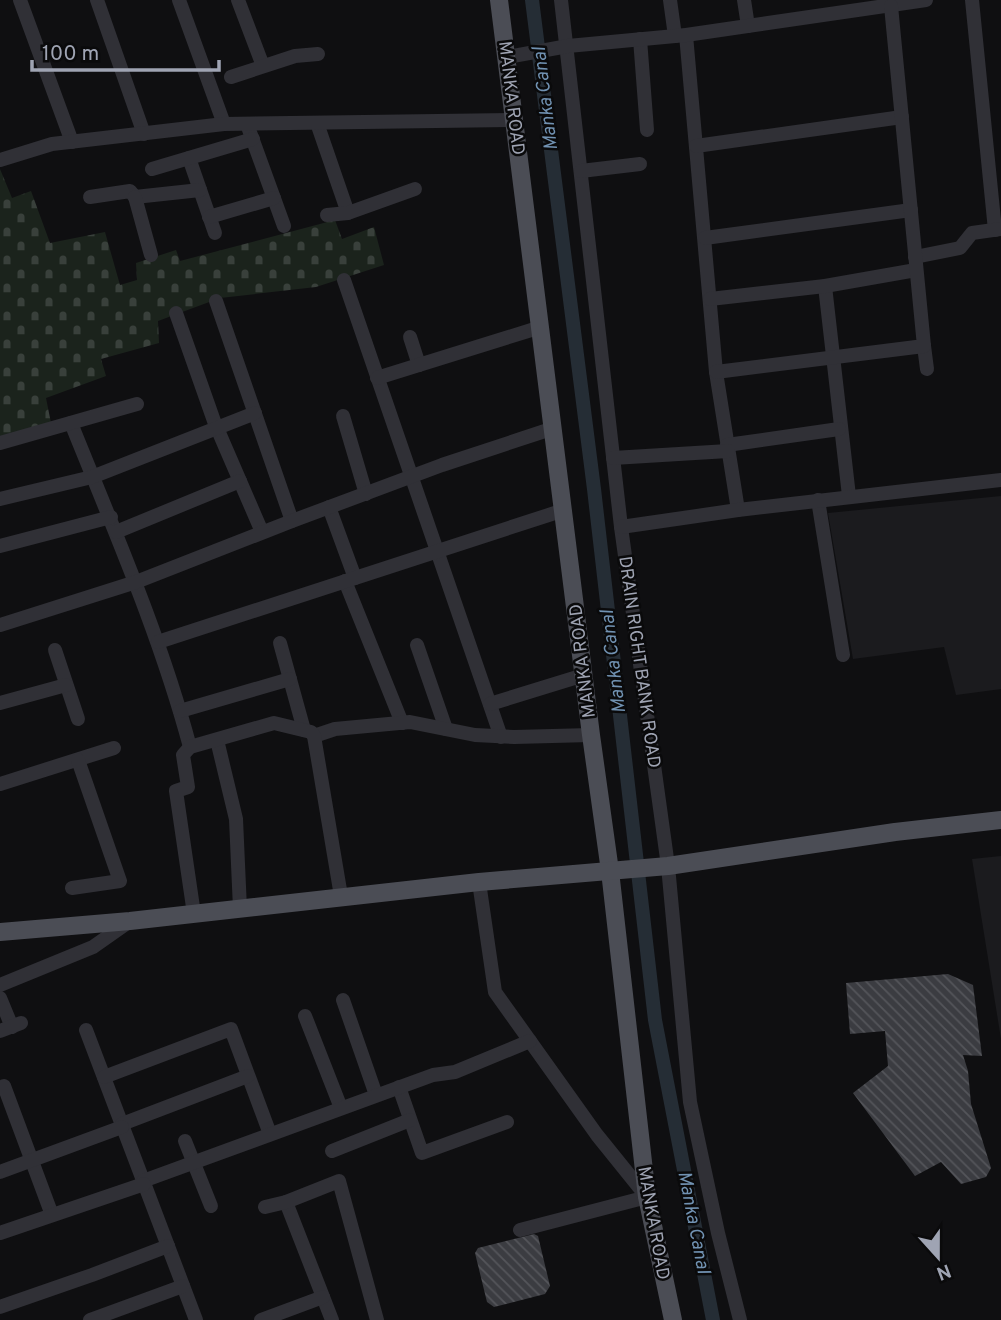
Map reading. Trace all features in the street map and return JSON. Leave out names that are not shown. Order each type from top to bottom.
[{"type":"main road","name":"MANKA ROAD","points":[[499,0],[591,735],[619,871],[647,1197],[673,1320]]},
{"type":"main road","points":[[0,932],[130,921],[479,882],[668,866],[895,832],[1001,820]]},
{"type":"street","points":[[20,0],[72,142]]},
{"type":"street","points":[[97,0],[144,134]]},
{"type":"street","points":[[178,0],[224,124]]},
{"type":"street","points":[[238,0],[263,66]]},
{"type":"street","name":"DRAIN RIGHT BANK ROAD","points":[[561,0],[621,527],[668,866],[690,1102],[740,1320]]},
{"type":"street","points":[[670,0],[680,35],[696,146],[716,372],[738,510]]},
{"type":"street","points":[[744,0],[748,26]]},
{"type":"street","points":[[507,57],[568,46],[748,26],[852,5],[891,6],[926,0]]},
{"type":"street","points":[[710,299],[825,286],[916,263],[960,248],[972,233],[998,230],[972,0]]},
{"type":"street","points":[[891,6],[928,369]]},
{"type":"street","points":[[640,39],[647,130]]},
{"type":"street","points":[[231,77],[295,56],[318,54]]},
{"type":"street","points":[[696,146],[902,117]]},
{"type":"street","points":[[0,160],[52,145],[224,124],[515,120]]},
{"type":"street","points":[[317,123],[348,213]]},
{"type":"street","points":[[247,124],[284,226]]},
{"type":"street","points":[[152,169],[253,139]]},
{"type":"street","points":[[189,158],[215,233]]},
{"type":"street","points":[[582,172],[640,164]]},
{"type":"street","points":[[327,215],[348,213],[415,189]]},
{"type":"street","points":[[135,197],[200,190]]},
{"type":"street","points":[[90,197],[130,191],[135,197],[151,255]]},
{"type":"street","points":[[209,217],[274,198]]},
{"type":"street","points":[[705,238],[911,210]]},
{"type":"street","points":[[344,280],[501,737]]},
{"type":"street","points":[[825,286],[839,429],[849,496]]},
{"type":"street","points":[[216,301],[292,521]]},
{"type":"street","points":[[176,313],[218,429],[262,532]]},
{"type":"street","points":[[377,378],[541,327]]},
{"type":"street","points":[[410,337],[419,365]]},
{"type":"street","points":[[716,372],[924,346]]},
{"type":"street","points":[[0,443],[137,404]]},
{"type":"street","points":[[0,499],[92,477],[255,413]]},
{"type":"street","points":[[343,416],[366,494]]},
{"type":"street","points":[[71,423],[136,582],[158,642],[190,747]]},
{"type":"street","points":[[0,625],[136,582],[329,507],[554,428]]},
{"type":"street","points":[[613,458],[728,448],[839,429]]},
{"type":"street","points":[[621,527],[849,496],[1001,480]]},
{"type":"street","points":[[116,532],[240,481]]},
{"type":"street","points":[[818,500],[843,654]]},
{"type":"street","points":[[329,507],[350,579],[402,723]]},
{"type":"street","points":[[158,642],[564,510]]},
{"type":"street","points":[[0,546],[111,517]]},
{"type":"street","points":[[281,643],[290,680],[309,733],[341,896]]},
{"type":"street","points":[[416,645],[446,729]]},
{"type":"street","points":[[55,650],[78,719]]},
{"type":"street","points":[[490,704],[584,675]]},
{"type":"street","points":[[180,711],[290,680]]},
{"type":"street","points":[[0,703],[66,685]]},
{"type":"street","points":[[194,914],[176,791],[188,787],[183,755],[190,747],[274,723],[309,733],[402,723],[501,737],[591,735]]},
{"type":"street","points":[[217,740],[236,818],[240,909]]},
{"type":"street","points":[[0,784],[114,748]]},
{"type":"street","points":[[72,888],[120,881],[78,760]]},
{"type":"street","points":[[479,882],[495,992],[597,1135],[647,1197],[520,1230]]},
{"type":"street","points":[[0,985],[93,947],[130,921]]},
{"type":"street","points":[[0,998],[11,1027]]},
{"type":"street","points":[[343,1000],[376,1096]]},
{"type":"street","points":[[305,1016],[341,1108]]},
{"type":"street","points":[[104,1077],[231,1029],[270,1134]]},
{"type":"street","points":[[86,1030],[196,1320]]},
{"type":"street","points":[[0,1233],[399,1087],[433,1075],[455,1072],[530,1041]]},
{"type":"street","points":[[0,1172],[248,1076]]},
{"type":"street","points":[[4,1086],[52,1215]]},
{"type":"street","points":[[399,1087],[422,1153],[507,1122]]},
{"type":"street","points":[[332,1150],[410,1120]]},
{"type":"street","points":[[186,1141],[211,1206]]},
{"type":"street","points":[[265,1207],[286,1202],[339,1181],[377,1320]]},
{"type":"street","points":[[286,1202],[332,1320]]},
{"type":"street","points":[[0,1307],[168,1246]]},
{"type":"street","points":[[90,1320],[183,1286]]},
{"type":"street","points":[[261,1320],[323,1297]]},
{"type":"street","points":[[0,1315],[2,1320]]},
{"type":"shaded area","points":[[1001,496],[1001,689],[956,695],[944,647],[853,659],[828,513]]},
{"type":"shaded area","points":[[1001,856],[1001,1039],[972,859]]},
{"type":"green space","points":[[0,169],[12,198],[31,191],[50,243],[105,232],[120,285],[137,280],[136,263],[176,250],[180,261],[335,220],[342,239],[374,227],[384,265],[316,287],[220,298],[158,321],[159,343],[101,359],[106,376],[46,398],[51,423],[0,440]]},
{"type":"building","points":[[948,974],[973,985],[982,1056],[963,1055],[968,1071],[971,1104],[991,1168],[986,1177],[961,1184],[941,1162],[915,1176],[853,1093],[888,1066],[885,1031],[850,1034],[846,983]]},
{"type":"building","points":[[534,1234],[538,1236],[550,1286],[545,1294],[494,1307],[487,1302],[475,1253],[478,1248]]},
{"type":"waterway","name":"Manka Canal","points":[[532,0],[594,489],[655,1020],[713,1320]]}]
